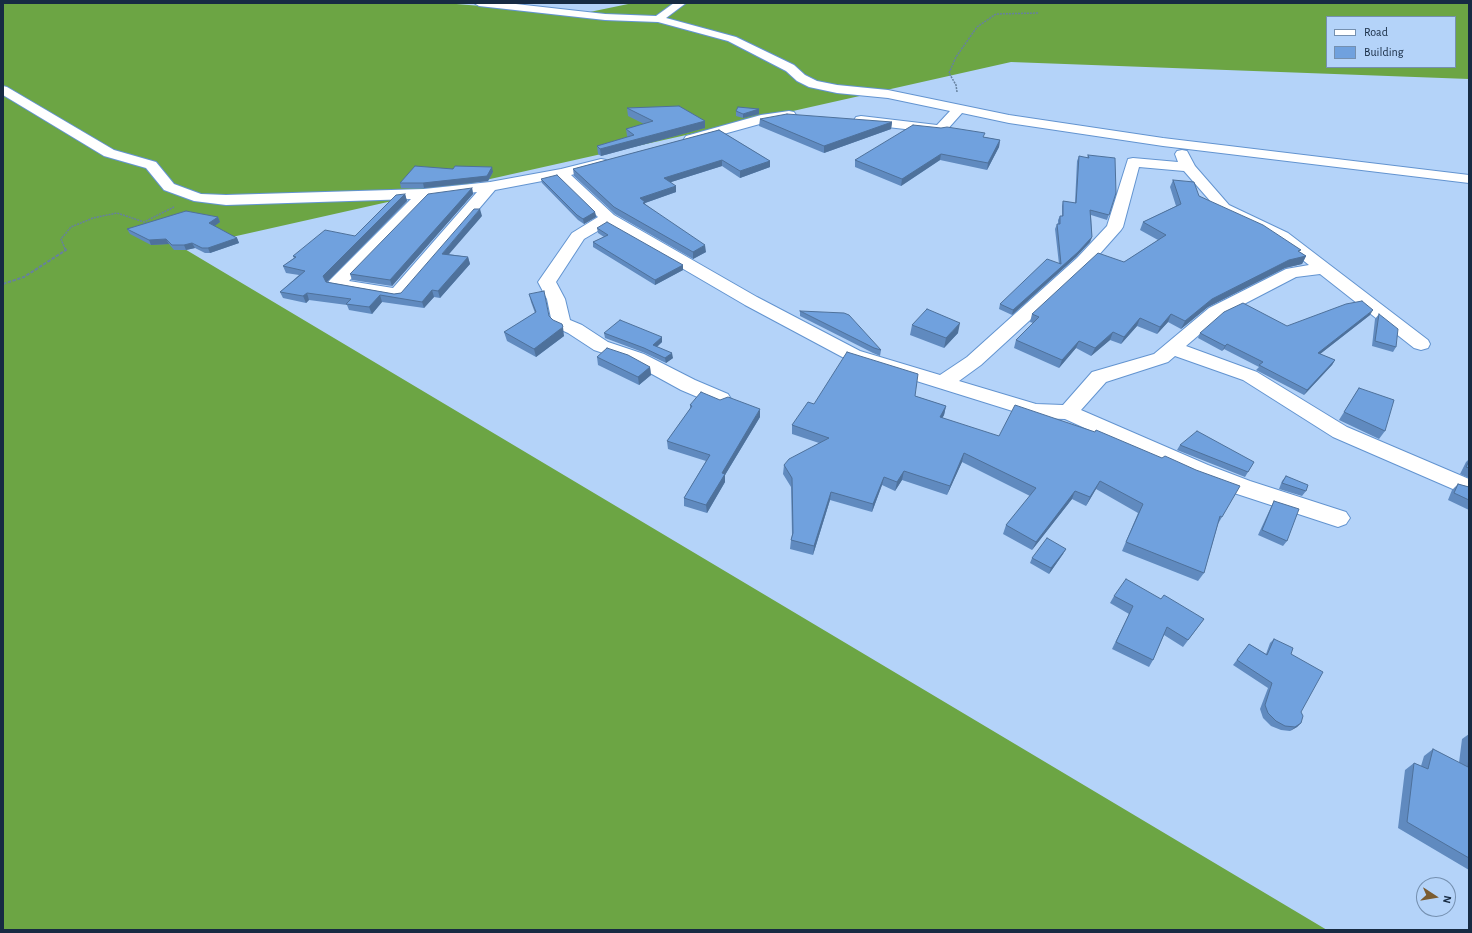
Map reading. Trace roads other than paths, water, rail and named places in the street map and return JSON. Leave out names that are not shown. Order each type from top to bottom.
[{"type":"street","points":[[479,3],[605,17],[658,19],[732,38],[790,68],[800,78],[813,84],[837,89],[914,99],[1009,119],[1177,144],[1469,179]]},
{"type":"street","points":[[658,19],[681,3]]},
{"type":"street","points":[[3,90],[109,153],[151,165],[169,187],[194,197],[226,200],[424,194],[490,186],[561,174],[619,158]]},
{"type":"street","points":[[842,118],[940,129],[959,109]]},
{"type":"street","points":[[677,143],[766,118],[787,115],[807,116]]},
{"type":"street","points":[[1177,144],[1188,167],[1224,208],[1282,236],[1421,344]]},
{"type":"street","points":[[943,382],[974,361],[1083,262],[1115,227],[1133,162],[1188,167]]},
{"type":"street","points":[[561,174],[608,218],[751,301],[852,355],[1035,411],[1068,412],[1200,471],[1242,487],[1338,518]]},
{"type":"street","points":[[424,194],[336,284],[398,294],[490,186]]},
{"type":"street","points":[[608,218],[578,236],[547,282],[556,298],[561,323],[574,329],[601,346],[637,358],[688,385],[721,399]]},
{"type":"street","points":[[1068,412],[1099,377],[1161,358],[1215,312],[1292,273],[1324,268]]},
{"type":"street","points":[[1172,348],[1250,376],[1340,432],[1469,488]]}]
